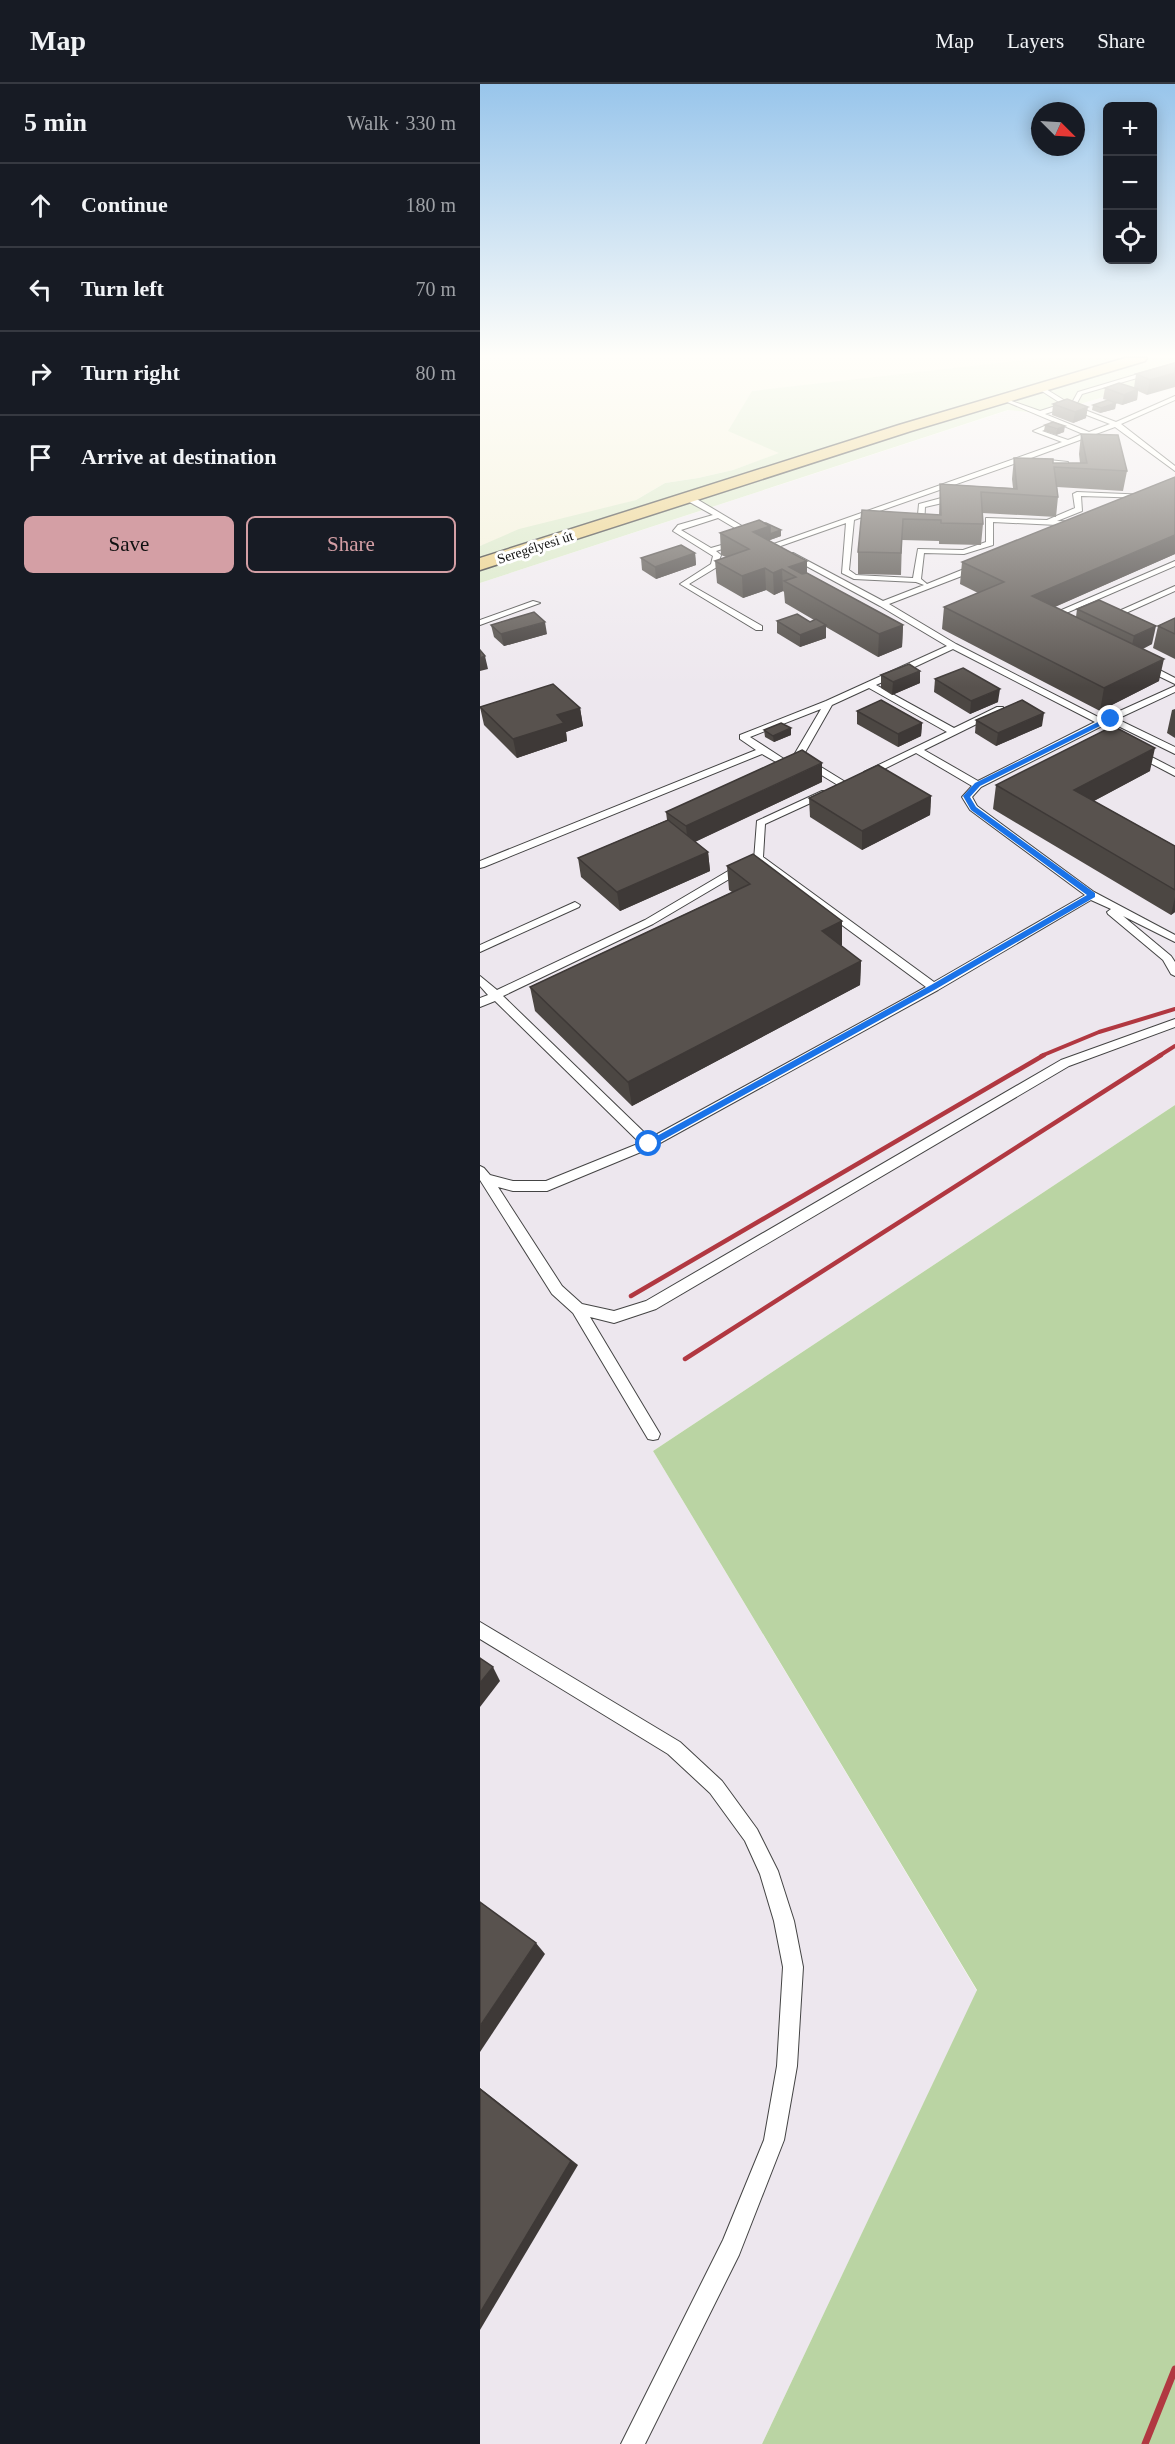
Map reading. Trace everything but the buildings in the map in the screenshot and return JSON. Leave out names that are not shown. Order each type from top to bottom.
[{"type":"main road","name":"Seregélyesi út","points":[[480,564],[779,468]]},
{"type":"lane","points":[[772,546],[850,523],[998,468]]},
{"type":"lane","points":[[1057,475],[1068,475],[1067,468]]},
{"type":"lane","points":[[957,483],[970,489]]},
{"type":"lane","points":[[1046,522],[1079,509],[1077,494],[1161,496],[1139,504]]},
{"type":"lane","points":[[687,497],[716,516],[883,603],[953,646],[1175,751]]},
{"type":"lane","points":[[908,527],[920,527],[922,506],[945,499],[965,499]]},
{"type":"lane","points":[[716,516],[677,529],[717,555],[714,564],[684,584],[759,628]]},
{"type":"lane","points":[[916,580],[921,551],[964,552],[990,543],[988,520],[1086,525],[1065,533]]},
{"type":"lane","points":[[850,523],[861,526]]},
{"type":"lane","points":[[850,523],[845,571],[854,577],[916,580],[928,586]]},
{"type":"lane","points":[[710,551],[753,536]]},
{"type":"lane","points":[[1058,623],[1047,618],[1175,563]]},
{"type":"lane","points":[[883,603],[981,565]]},
{"type":"lane","points":[[1114,615],[1175,588]]},
{"type":"lane","points":[[480,622],[536,603]]},
{"type":"lane","points":[[830,702],[798,757],[783,764],[743,736],[830,702],[953,646]]},
{"type":"lane","points":[[1132,660],[1175,681]]},
{"type":"lane","points":[[868,684],[954,732]]},
{"type":"lane","points":[[1175,690],[1107,720],[978,785],[967,796],[973,808],[1092,895],[1167,958],[1175,972]]},
{"type":"lane","points":[[758,858],[760,823],[919,751],[1000,709]]},
{"type":"lane","points":[[1092,728],[1102,733]]},
{"type":"lane","points":[[1123,745],[1175,773]]},
{"type":"lane","points":[[480,865],[764,750]]},
{"type":"lane","points":[[919,751],[978,785]]},
{"type":"lane","points":[[798,757],[843,785]]},
{"type":"lane","points":[[758,858],[933,987]]},
{"type":"lane","points":[[480,1003],[649,922],[758,858]]},
{"type":"lane","points":[[1092,895],[1175,939]]},
{"type":"lane","points":[[483,1175],[513,1186],[547,1186],[649,1144],[933,987],[1092,895]]},
{"type":"lane","points":[[480,949],[576,905]]},
{"type":"lane","points":[[480,980],[649,1144]]},
{"type":"lane","points":[[578,1309],[614,1317],[651,1305],[1065,1063],[1175,1023]]},
{"type":"lane","points":[[483,1175],[557,1290],[578,1309],[653,1434]]},
{"type":"lane","points":[[480,1630],[674,1748],[716,1787],[751,1835],[769,1871],[784,1921],[793,1967],[787,2066],[774,2140],[731,2247],[633,2444]]},
{"type":"shaded area","points":[[480,468],[738,468],[665,483],[636,500],[480,546]]},
{"type":"shaded area","points":[[831,468],[1175,468],[1175,1105],[653,1451],[977,1991],[762,2444],[480,2444],[480,583]]},
{"type":"green space","points":[[831,468],[480,583],[480,546],[519,529],[636,500],[665,483],[733,470]]},
{"type":"green space","points":[[1175,1105],[1175,2444],[762,2444],[977,1990],[653,1451]]},
{"type":"railway","points":[[1041,1056],[1099,1032],[1175,1009]]},
{"type":"railway","points":[[1159,1056],[1175,1046]]},
{"type":"railway","points":[[631,1296],[1044,1055]]},
{"type":"railway","points":[[685,1359],[1161,1055]]},
{"type":"railway","points":[[1145,2444],[1175,2369]]},
{"type":"route","points":[[649,1144],[933,987],[1092,895],[973,808],[967,796],[978,785],[1111,719]]}]
